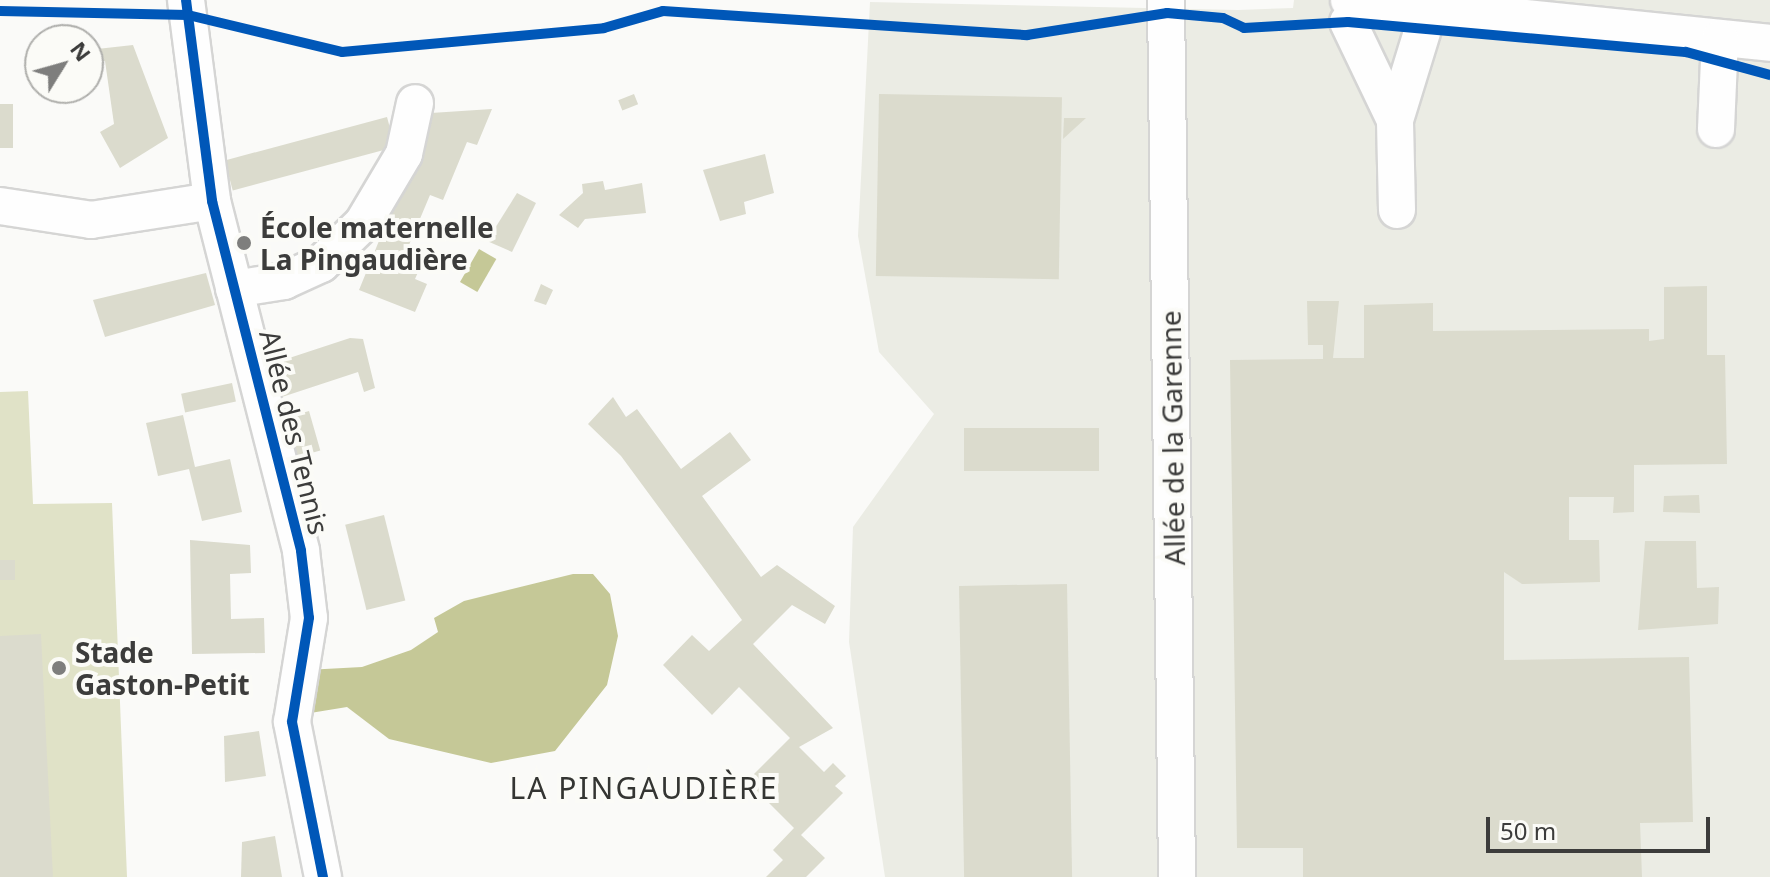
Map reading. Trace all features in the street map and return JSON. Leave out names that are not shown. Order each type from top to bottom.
[{"type":"street","name":"Allée des Tennis","points":[[186,0],[212,201],[301,551],[309,618],[292,722],[323,877]]},
{"type":"street","name":"Allée de la Garenne","points":[[1166,0],[1177,877]]},
{"type":"street","points":[[1397,210],[1395,120],[1430,6]]},
{"type":"street","points":[[1395,120],[1348,11],[1430,6],[1770,43]]},
{"type":"street","points":[[1716,129],[1720,39]]},
{"type":"street","points":[[234,289],[284,281],[321,264],[363,223],[404,154],[415,103]]},
{"type":"street","points":[[0,206],[91,220],[212,201]]},
{"type":"shaded area","points":[[1294,0],[1770,0],[1770,877],[885,877],[849,642],[853,527],[934,414],[879,352],[858,236],[870,2],[1238,10],[1293,8]]},
{"type":"shaded area","points":[[479,249],[496,259],[477,292],[460,282]]},
{"type":"shaded area","name":"Stade Gaston-Petit","points":[[28,391],[33,504],[112,503],[127,877],[0,877],[0,392]]},
{"type":"shaded area","points":[[573,574],[593,574],[610,594],[618,636],[607,685],[555,751],[491,763],[389,739],[347,707],[298,715],[306,670],[362,667],[411,650],[438,632],[434,618],[464,601]]},
{"type":"building","points":[[133,45],[168,138],[120,168],[100,132],[114,124],[104,48]]},
{"type":"building","points":[[634,94],[638,104],[622,111],[618,100]]},
{"type":"building","points":[[879,94],[1062,97],[1059,279],[876,276]]},
{"type":"building","points":[[0,104],[13,104],[13,148],[0,148]]},
{"type":"building","points":[[492,109],[477,145],[467,142],[443,200],[430,195],[401,264],[419,270],[415,279],[427,284],[415,312],[359,290],[431,113]]},
{"type":"building","points":[[387,117],[395,147],[233,190],[225,160]]},
{"type":"building","points":[[1064,118],[1086,118],[1063,139]]},
{"type":"building","points":[[765,154],[774,193],[744,202],[746,214],[720,221],[703,170]]},
{"type":"building","points":[[603,181],[605,190],[642,183],[646,213],[585,219],[578,228],[559,215],[583,193],[582,184]]},
{"type":"building","points":[[517,193],[536,203],[512,252],[487,241]]},
{"type":"building","points":[[206,273],[215,305],[105,337],[93,300]]},
{"type":"building","points":[[541,284],[553,290],[546,305],[534,301]]},
{"type":"building","points":[[1707,286],[1707,355],[1725,355],[1727,464],[1634,465],[1634,512],[1613,513],[1614,497],[1569,497],[1569,540],[1599,540],[1600,582],[1522,584],[1504,572],[1504,660],[1689,657],[1693,822],[1640,823],[1642,877],[1303,877],[1303,848],[1237,848],[1230,360],[1323,359],[1323,345],[1308,345],[1307,301],[1339,301],[1333,358],[1364,358],[1364,305],[1433,303],[1433,331],[1649,329],[1649,341],[1664,339],[1664,287]]},
{"type":"building","points":[[350,338],[363,339],[375,388],[364,392],[358,372],[279,398],[268,365]]},
{"type":"building","points":[[232,383],[236,402],[185,412],[181,394]]},
{"type":"building","points":[[613,397],[626,417],[637,409],[681,469],[730,432],[751,460],[702,496],[761,577],[777,565],[835,606],[825,624],[792,605],[753,644],[833,728],[799,747],[824,772],[833,763],[846,776],[835,786],[843,793],[801,835],[825,858],[806,877],[766,877],[783,860],[773,850],[794,828],[747,781],[790,738],[739,687],[712,715],[663,665],[692,635],[709,651],[742,620],[621,456],[588,424]]},
{"type":"building","points":[[309,411],[320,450],[296,457],[285,418]]},
{"type":"building","points":[[183,415],[195,467],[230,459],[242,512],[202,521],[189,469],[158,476],[146,423]]},
{"type":"building","points":[[964,428],[1099,428],[1099,471],[964,471]]},
{"type":"building","points":[[1699,495],[1700,513],[1663,512],[1664,496]]},
{"type":"building","points":[[384,515],[405,600],[366,610],[345,525]]},
{"type":"building","points":[[190,540],[250,545],[251,573],[230,574],[231,619],[264,618],[265,653],[192,654]]},
{"type":"building","points":[[1645,541],[1696,541],[1697,588],[1719,587],[1718,624],[1638,630]]},
{"type":"building","points":[[0,560],[15,560],[15,580],[0,580]]},
{"type":"building","points":[[1067,584],[1072,877],[964,877],[959,586]]},
{"type":"building","points":[[41,634],[53,877],[0,877],[0,636]]},
{"type":"building","points":[[259,731],[266,776],[225,782],[224,736]]},
{"type":"building","points":[[275,836],[282,877],[241,877],[242,842]]},
{"type":"cycle path","points":[[186,0],[212,201],[301,551],[309,618],[292,722],[323,877]]},
{"type":"cycle path","points":[[0,11],[188,15],[342,52],[604,28],[663,11],[1027,35],[1167,13],[1223,18],[1244,28],[1348,22],[1686,52],[1770,75]]},
{"type":"place","name":"École maternelle La Pingaudière","points":[[244,243]]},
{"type":"place","name":"Stade Gaston-Petit","points":[[59,668]]},
{"type":"district","name":"LA PINGAUDIÈRE","points":[[644,788]]}]
